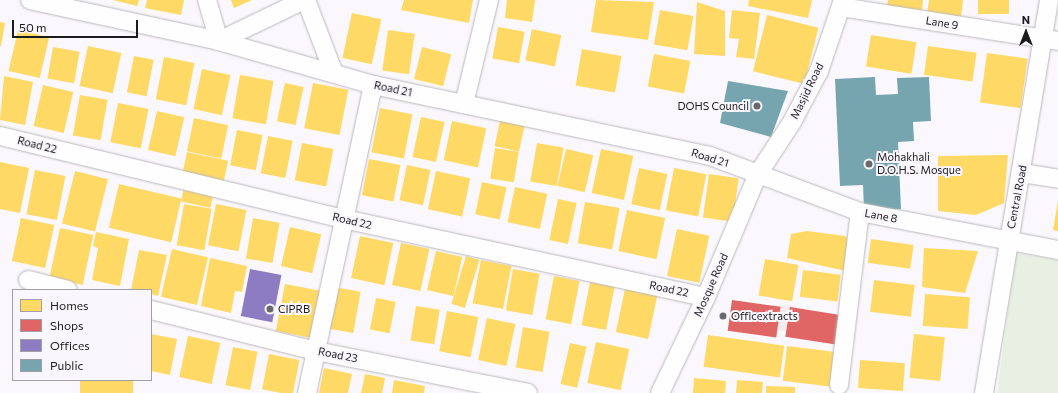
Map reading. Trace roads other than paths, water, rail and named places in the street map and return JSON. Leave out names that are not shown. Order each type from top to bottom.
[{"type":"street","name":"Road 21","points":[[30,0],[219,40],[332,71],[373,85],[710,156],[758,174]]},
{"type":"street","points":[[207,0],[219,40],[305,0],[332,71]]},
{"type":"street","points":[[464,104],[489,0]]},
{"type":"street","name":"Central Road","points":[[984,393],[1008,241],[1050,40],[1049,0]]},
{"type":"street","name":"Lane 9","points":[[842,4],[1050,40]]},
{"type":"street","name":"Masjid Road","points":[[758,174],[792,122],[819,71],[842,4]]},
{"type":"street","points":[[307,393],[373,85]]},
{"type":"street","name":"Road 22","points":[[0,136],[344,219],[706,297]]},
{"type":"street","points":[[1022,173],[1058,179]]},
{"type":"street","name":"Lane 8","points":[[758,174],[860,212],[1058,250]]},
{"type":"street","name":"Mosque Road","points":[[660,393],[706,297],[758,174]]},
{"type":"street","points":[[839,385],[860,212]]},
{"type":"street","points":[[28,280],[64,289]]},
{"type":"street","name":"Road 23","points":[[152,310],[316,351],[528,393]]},
{"type":"place","name":"DOHS Council","points":[[757,106]]},
{"type":"place","name":"Mohakhali D.O.H.S. Mosque","points":[[869,164]]},
{"type":"place","name":"CIPRB","points":[[270,309]]},
{"type":"place","name":"Officextracts","points":[[723,316]]}]
